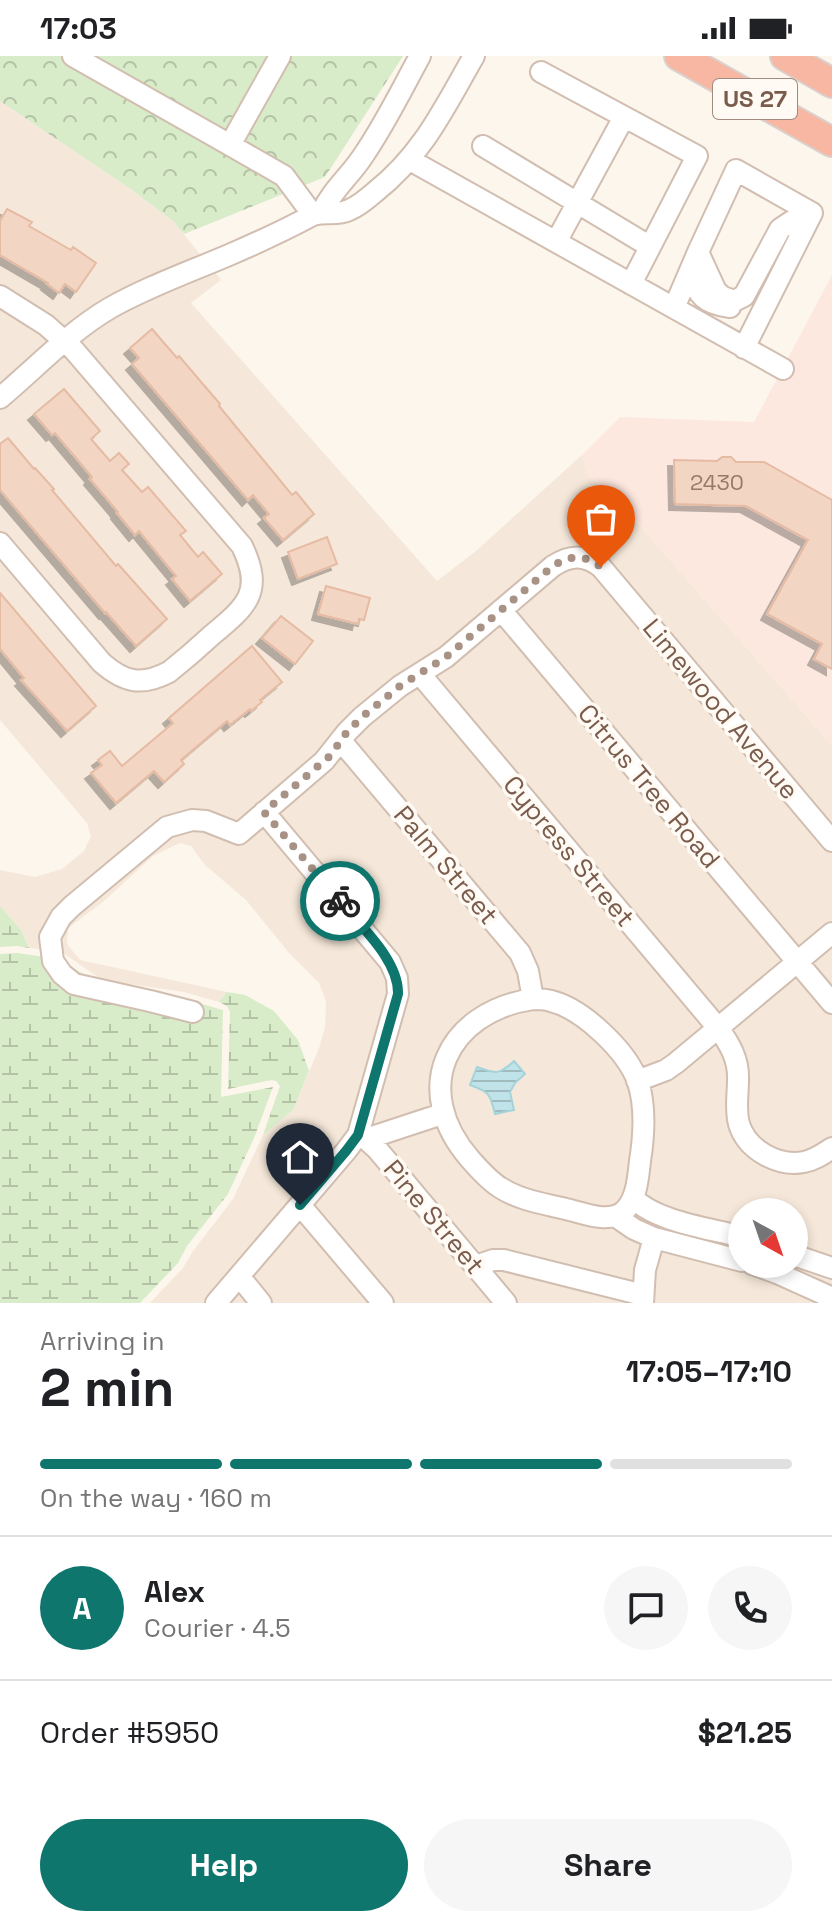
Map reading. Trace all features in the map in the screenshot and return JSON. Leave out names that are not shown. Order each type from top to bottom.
[{"type":"highway","name":"US 27","points":[[679,56],[832,142]]},
{"type":"highway","name":"US 27","points":[[785,56],[832,83]]},
{"type":"street","points":[[73,56],[284,176],[317,214]]},
{"type":"street","points":[[230,145],[280,56]]},
{"type":"street","points":[[317,214],[369,147],[420,56]]},
{"type":"street","points":[[0,398],[65,341],[98,315],[120,303],[317,214],[351,210],[385,185],[410,160],[430,134],[474,56]]},
{"type":"street","points":[[541,72],[697,156],[631,284]]},
{"type":"street","points":[[556,242],[624,117]]},
{"type":"street","points":[[483,146],[649,246]]},
{"type":"street","points":[[410,160],[783,369]]},
{"type":"street","points":[[674,308],[736,170],[812,213],[744,348]]},
{"type":"street","points":[[694,261],[716,291],[734,301],[744,296],[780,229],[792,221],[808,220]]},
{"type":"street","points":[[694,261],[695,289],[704,298],[713,305],[741,308],[759,318]]},
{"type":"street","points":[[0,296],[65,341],[242,546],[252,575],[248,599],[235,616],[169,672],[157,678],[137,681],[122,677],[102,663],[0,543]]},
{"type":"street","name":"Limewood Avenue","points":[[193,1012],[74,984],[53,961],[50,937],[61,917],[167,827],[192,820],[206,821],[239,834],[324,761],[362,717],[400,686],[446,657],[560,561],[582,557],[596,563],[832,841]]},
{"type":"street","name":"Citrus Tree Road","points":[[501,610],[832,1003]]},
{"type":"street","name":"Cypress Street","points":[[420,674],[718,1028],[736,1060],[739,1125],[744,1135],[769,1157],[792,1163],[815,1159],[832,1148]]},
{"type":"street","name":"Palm Street","points":[[341,741],[520,953],[528,971],[533,999]]},
{"type":"street","points":[[264,812],[384,954],[397,978],[398,994],[362,1137]]},
{"type":"street","points":[[637,1081],[676,1063],[832,933]]},
{"type":"street","points":[[533,999],[565,1006],[590,1022],[622,1056],[637,1081],[643,1132],[639,1173],[633,1198],[623,1212],[615,1216],[595,1216],[527,1199],[500,1188],[466,1155],[442,1114],[440,1081],[444,1064],[462,1033],[495,1009],[533,999]]},
{"type":"street","points":[[216,1303],[346,1151],[362,1137],[442,1114]]},
{"type":"street","name":"Pine Street","points":[[362,1137],[377,1149],[506,1303]]},
{"type":"street","points":[[633,1198],[660,1216],[728,1234]]},
{"type":"street","points":[[300,1205],[383,1303]]},
{"type":"street","points":[[615,1216],[654,1238],[728,1257]]},
{"type":"street","points":[[476,1266],[504,1260],[643,1299],[645,1270],[654,1238]]},
{"type":"street","points":[[808,1260],[832,1268]]},
{"type":"street","points":[[239,1276],[261,1303]]},
{"type":"street","points":[[790,1278],[827,1294]]},
{"type":"shaded area","points":[[0,101],[173,221],[221,280],[191,303],[437,581],[476,551],[582,455],[588,475],[615,497],[832,745],[832,1303],[150,1303],[183,1268],[233,1199],[263,1135],[293,1110],[319,1048],[325,1027],[326,1001],[319,983],[289,953],[246,900],[205,865],[191,846],[180,843],[153,856],[103,902],[68,928],[67,944],[80,960],[227,992],[219,1002],[184,992],[102,980],[62,952],[29,948],[21,930],[0,906],[0,870],[35,877],[62,869],[84,851],[91,836],[87,823],[0,720]]},
{"type":"shaded area","points":[[832,275],[832,745],[615,497],[588,475],[582,455],[620,417],[754,422]]},
{"type":"green space","points":[[0,56],[403,56],[325,177],[184,234],[173,221],[132,190],[0,101]]},
{"type":"green space","points":[[0,906],[21,930],[29,948],[0,947]]},
{"type":"green space","points":[[17,953],[60,959],[101,986],[184,999],[223,1010],[221,1097],[273,1087],[228,1194],[187,1246],[178,1263],[140,1303],[0,1303],[0,954]]},
{"type":"green space","points":[[227,992],[245,995],[274,1011],[298,1040],[309,1071],[293,1110],[263,1135],[280,1086],[271,1080],[228,1089],[230,1012],[227,1006],[219,1002]]},
{"type":"water","points":[[514,1061],[525,1074],[510,1092],[514,1110],[495,1114],[488,1095],[470,1085],[477,1067],[497,1072]]},
{"type":"building","points":[[7,209],[32,222],[29,226],[71,250],[73,247],[96,263],[76,292],[65,284],[59,293],[48,283],[0,255],[0,221]]},
{"type":"building","points":[[152,329],[220,404],[292,495],[296,492],[314,514],[283,540],[264,518],[269,514],[253,495],[248,500],[132,364],[139,358],[130,348]]},
{"type":"building","points":[[64,389],[100,431],[91,439],[110,461],[119,453],[129,464],[122,470],[142,492],[148,487],[186,531],[180,535],[198,557],[203,552],[222,574],[190,601],[172,579],[176,576],[139,531],[135,535],[90,479],[92,477],[55,433],[52,435],[34,414]]},
{"type":"building","points":[[8,438],[116,566],[118,564],[167,619],[136,646],[0,490],[0,444]]},
{"type":"building","points":[[722,457],[731,457],[736,462],[764,462],[832,500],[832,669],[814,659],[822,644],[767,614],[808,540],[746,506],[675,504],[674,460],[717,461]]},
{"type":"building","points":[[327,537],[337,564],[298,579],[288,552]]},
{"type":"building","points":[[326,586],[370,598],[364,620],[359,619],[358,624],[318,614]]},
{"type":"building","points":[[0,593],[96,706],[67,731],[21,680],[24,678],[0,649]]},
{"type":"building","points":[[281,616],[313,641],[295,664],[262,638]]},
{"type":"building","points":[[252,646],[282,682],[251,711],[230,725],[227,721],[181,760],[184,764],[164,782],[154,771],[116,803],[91,773],[102,765],[98,760],[110,751],[122,766],[173,723],[169,718]]},
{"type":"way so far","points":[[340,901],[264,812],[330,756],[362,717],[400,686],[446,657],[553,566],[568,558],[582,557],[601,567]]},
{"type":"route","points":[[300,1205],[358,1135],[398,994],[397,978],[390,962],[340,901]]}]
